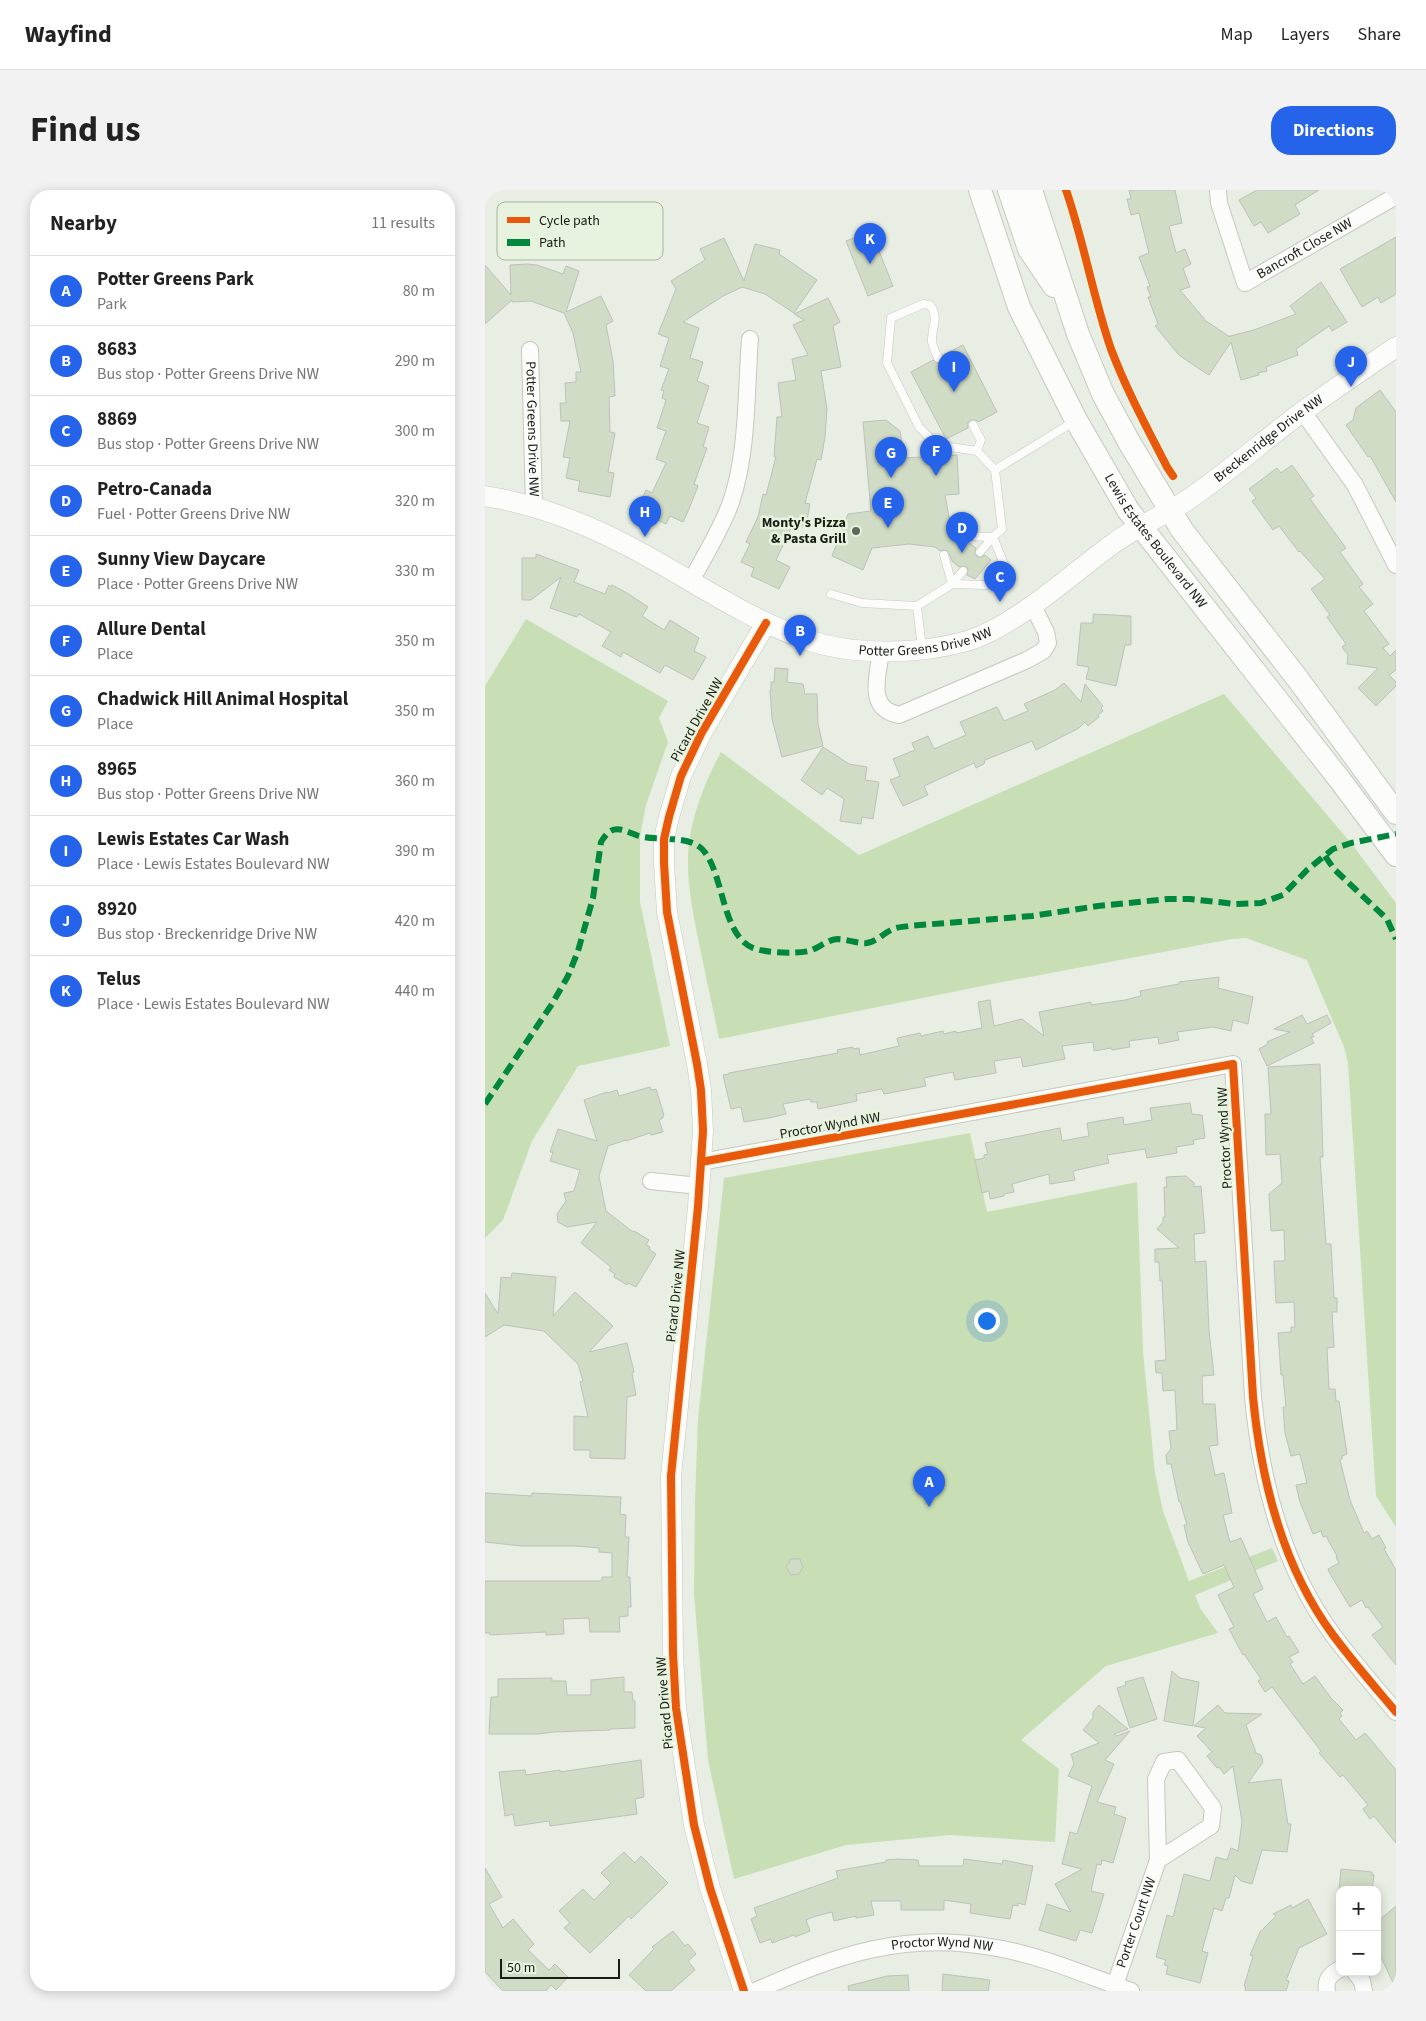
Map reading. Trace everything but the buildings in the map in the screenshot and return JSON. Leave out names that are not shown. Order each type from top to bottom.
[{"type":"main road","name":"Lewis Estates Boulevard NW","points":[[980,190],[1019,307],[1076,420],[1128,510],[1340,780],[1396,855]]},
{"type":"main road","points":[[1009,190],[1029,249],[1069,310]]},
{"type":"main road","name":"Lewis Estates Boulevard NW","points":[[1031,190],[1069,310],[1103,394],[1169,510],[1182,530],[1354,754],[1396,813]]},
{"type":"street","name":"Bancroft Close NW","points":[[1218,190],[1219,203],[1245,283],[1396,196]]},
{"type":"street","points":[[691,581],[728,509],[738,475],[745,424],[750,338]]},
{"type":"street","name":"Breckenridge Drive NW","points":[[1141,527],[1185,501],[1303,412],[1396,347]]},
{"type":"street","name":"Potter Greens Drive NW","points":[[530,350],[534,508]]},
{"type":"street","points":[[1303,412],[1355,485],[1396,565]]},
{"type":"street","name":"Potter Greens Drive NW","points":[[485,496],[534,508],[583,525],[631,547],[766,623],[805,639],[837,647],[881,651],[922,649],[967,641],[996,629],[1117,540],[1141,527]]},
{"type":"street","points":[[881,651],[876,690],[877,699],[882,707],[890,713],[899,715],[1027,660],[1043,651],[1048,643],[1046,632],[1032,604]]},
{"type":"street","name":"Picard Drive NW","points":[[744,1991],[711,1888],[694,1824],[676,1708],[673,1654],[671,1476],[703,1131],[701,1090],[667,912],[664,839],[673,796],[690,756],[766,623]]},
{"type":"street","name":"Proctor Wynd NW","points":[[701,1162],[1233,1064],[1253,1397],[1256,1431],[1267,1489],[1286,1549],[1310,1598],[1332,1634],[1396,1712]]},
{"type":"street","points":[[651,1182],[699,1186]]},
{"type":"street","name":"Porter Court NW","points":[[1115,1985],[1158,1860],[1156,1779],[1164,1762],[1178,1760],[1213,1808],[1211,1826],[1158,1860]]},
{"type":"street","name":"Proctor Wynd NW","points":[[755,1991],[838,1957],[869,1949],[912,1942],[957,1943],[997,1948],[1037,1958],[1131,1991]]},
{"type":"street","points":[[1327,1991],[1328,1978],[1336,1972]]},
{"type":"street","points":[[1358,1976],[1364,1991]]},
{"type":"lane","points":[[938,358],[932,342],[936,318],[930,305],[923,304],[891,318],[887,363],[919,427],[937,445],[977,451],[995,470],[1002,528],[980,552]]},
{"type":"lane","points":[[995,470],[1076,420]]},
{"type":"lane","points":[[973,425],[981,440],[977,451]]},
{"type":"lane","points":[[961,536],[993,537]]},
{"type":"lane","points":[[952,584],[986,585],[1004,564],[993,537]]},
{"type":"lane","points":[[944,555],[952,584]]},
{"type":"lane","points":[[831,594],[862,603],[917,606],[952,584],[963,571]]},
{"type":"lane","points":[[917,606],[922,649]]},
{"type":"green space","points":[[526,619],[668,701],[659,718],[668,742],[646,805],[640,837],[640,902],[670,1046],[578,1066],[532,1141],[503,1220],[485,1238],[485,686]]},
{"type":"green space","points":[[1224,694],[1351,843],[1396,903],[1396,1527],[1376,1496],[1348,1063],[1344,1047],[1307,960],[1246,938],[1232,939],[997,983],[719,1039],[702,959],[690,895],[688,869],[689,842],[701,795],[721,752],[859,855]]},
{"type":"green space","points":[[970,1133],[987,1212],[1137,1182],[1143,1352],[1155,1473],[1163,1511],[1189,1581],[1272,1548],[1278,1561],[1195,1595],[1200,1608],[1218,1633],[1106,1666],[1021,1740],[1059,1769],[1055,1842],[950,1835],[846,1845],[734,1879],[708,1760],[694,1594],[698,1419],[724,1178]]},
{"type":"marked path","points":[[485,1104],[552,1004],[568,976],[578,951],[593,898],[601,842],[612,830],[620,829],[643,837],[688,841],[696,844],[709,859],[729,917],[743,941],[759,950],[789,953],[809,951],[837,939],[867,943],[893,929],[909,926],[1032,916],[1098,906],[1168,899],[1190,899],[1236,904],[1261,903],[1283,895],[1307,870],[1333,849],[1351,843],[1396,834]]},
{"type":"marked path","points":[[1325,856],[1334,869],[1387,919],[1396,939]]},
{"type":"cycle path","points":[[1066,190],[1111,349],[1137,408],[1173,476]]},
{"type":"cycle path","points":[[744,1991],[710,1888],[694,1825],[676,1708],[673,1654],[671,1476],[698,1207],[703,1131],[701,1090],[697,1064],[667,912],[664,839],[681,776],[701,734],[766,623]]},
{"type":"cycle path","points":[[701,1162],[1233,1064],[1253,1397],[1268,1491],[1287,1552],[1315,1608],[1333,1635],[1396,1712]]},
{"type":"place","name":"Telus","points":[[870,264]]},
{"type":"place","name":"8920","points":[[1351,387]]},
{"type":"place","name":"Lewis Estates Car Wash","points":[[954,392]]},
{"type":"place","name":"Allure Dental","points":[[936,476]]},
{"type":"place","name":"Chadwick Hill Animal Hospital","points":[[891,478]]},
{"type":"place","name":"Sunny View Daycare","points":[[888,528]]},
{"type":"place","name":"Monty's Pizza & Pasta Grill","points":[[856,531]]},
{"type":"place","name":"8965","points":[[645,537]]},
{"type":"place","name":"Petro-Canada","points":[[962,553]]},
{"type":"place","name":"8869","points":[[1000,602]]},
{"type":"place","name":"8683","points":[[800,656]]},
{"type":"place","name":"Potter Greens Park","points":[[929,1507]]}]
